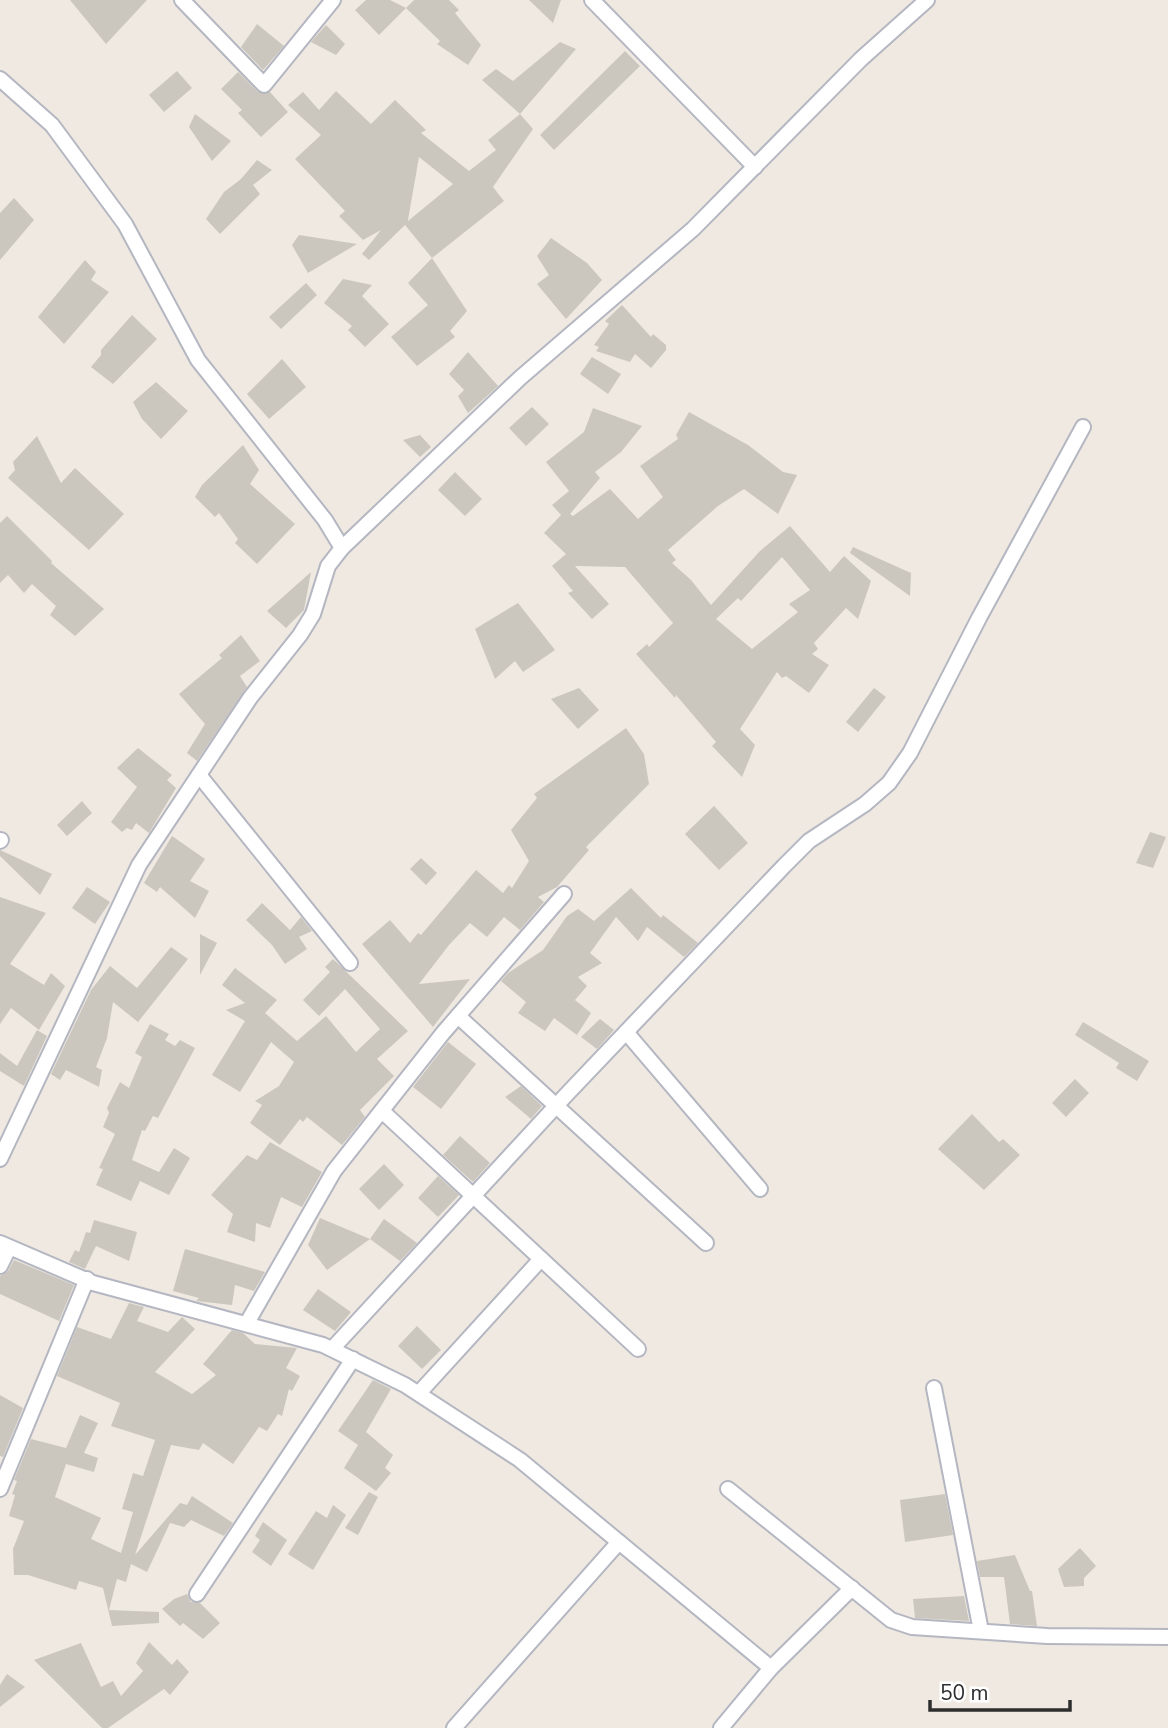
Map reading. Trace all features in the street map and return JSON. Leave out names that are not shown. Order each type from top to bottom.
[{"type":"street","points":[[182,0],[264,86],[333,0]]},
{"type":"street","points":[[592,0],[754,167]]},
{"type":"street","points":[[0,1159],[118,904],[139,865],[250,698],[300,635],[313,614],[328,566],[342,548],[520,378],[693,229],[862,59],[927,0]]},
{"type":"street","points":[[0,79],[52,125],[125,223],[198,360],[325,520],[342,548]]},
{"type":"street","points":[[332,1349],[556,1106],[809,841],[865,804],[889,783],[910,753],[979,618],[1083,427]]},
{"type":"street","points":[[199,775],[350,963]]},
{"type":"street","points":[[247,1323],[334,1171],[458,1016],[564,894]]},
{"type":"street","points":[[458,1016],[706,1243]]},
{"type":"street","points":[[626,1032],[760,1189]]},
{"type":"street","points":[[382,1111],[638,1349]]},
{"type":"street","points":[[0,1266],[4,1246],[87,1279],[157,1302],[247,1323],[332,1349],[419,1393],[520,1460],[771,1668]]},
{"type":"street","points":[[419,1393],[541,1259]]},
{"type":"street","points":[[0,1489],[87,1279]]},
{"type":"street","points":[[197,1594],[353,1359]]},
{"type":"street","points":[[934,1388],[981,1631]]},
{"type":"street","points":[[728,1489],[891,1620],[912,1627],[1047,1636],[1168,1637]]},
{"type":"street","points":[[454,1728],[619,1542]]},
{"type":"street","points":[[720,1728],[771,1668],[852,1588]]},
{"type":"building","points":[[70,0],[147,0],[106,44]]},
{"type":"building","points":[[366,0],[390,0],[406,8],[379,35],[355,10]]},
{"type":"building","points":[[414,0],[449,0],[459,10],[455,13],[481,45],[468,65],[437,44],[440,41],[406,8]]},
{"type":"building","points":[[529,0],[561,0],[553,23]]},
{"type":"building","points":[[257,24],[284,46],[263,70],[241,47]]},
{"type":"building","points":[[326,25],[345,44],[336,55],[311,42]]},
{"type":"building","points":[[560,42],[576,49],[520,114],[482,80],[496,69],[513,81]]},
{"type":"building","points":[[625,51],[640,66],[554,150],[540,135]]},
{"type":"building","points":[[177,71],[192,88],[164,112],[149,95]]},
{"type":"building","points":[[238,72],[258,92],[270,92],[288,112],[261,137],[238,113],[242,110],[221,89]]},
{"type":"building","points":[[336,91],[371,124],[395,100],[426,130],[421,133],[469,171],[496,150],[488,140],[520,114],[533,129],[493,187],[504,201],[432,258],[405,225],[369,260],[362,254],[381,230],[363,240],[339,216],[345,211],[295,159],[321,135],[288,105],[303,92],[319,110]],"holes":[[[419,157],[453,184],[408,221]]]},
{"type":"building","points":[[195,114],[231,141],[212,161],[189,127]]},
{"type":"building","points":[[257,160],[272,170],[253,185],[260,194],[220,234],[206,219],[224,192],[241,179]]},
{"type":"building","points":[[14,198],[34,220],[0,260],[0,213]]},
{"type":"building","points":[[299,235],[357,244],[308,273],[292,245]]},
{"type":"building","points":[[551,238],[587,263],[602,280],[566,319],[537,284],[549,275],[537,256]]},
{"type":"building","points":[[432,258],[467,311],[450,331],[455,337],[417,366],[391,337],[428,305],[408,283]]},
{"type":"building","points":[[85,260],[96,272],[91,280],[109,292],[64,344],[38,317]]},
{"type":"building","points":[[343,279],[372,285],[362,296],[389,324],[365,347],[348,330],[352,326],[324,303]]},
{"type":"building","points":[[306,283],[317,295],[281,329],[269,317]]},
{"type":"building","points":[[622,305],[651,337],[653,334],[666,345],[666,350],[651,368],[635,354],[630,362],[596,351],[599,347],[594,345],[609,324],[605,321]]},
{"type":"building","points":[[132,315],[157,339],[113,384],[91,367],[101,355],[101,350]]},
{"type":"building","points":[[468,352],[498,386],[468,413],[458,396],[464,390],[449,374]]},
{"type":"building","points":[[592,357],[621,374],[608,394],[580,374]]},
{"type":"building","points":[[282,359],[306,387],[269,419],[247,394]]},
{"type":"building","points":[[156,382],[188,411],[161,439],[142,419],[133,402]]},
{"type":"building","points":[[532,407],[549,424],[526,446],[509,428]]},
{"type":"building","points":[[593,408],[642,426],[621,452],[595,472],[600,478],[570,514],[573,516],[610,489],[638,519],[663,497],[640,466],[678,439],[676,435],[689,412],[748,445],[783,472],[797,475],[778,514],[744,489],[718,506],[668,550],[676,560],[672,563],[691,580],[711,605],[760,551],[790,526],[830,572],[844,556],[871,581],[858,619],[846,608],[814,643],[818,649],[812,654],[829,665],[809,693],[786,676],[782,678],[777,672],[740,729],[755,745],[742,777],[712,746],[716,742],[676,695],[675,698],[636,654],[647,644],[649,647],[673,623],[625,567],[575,566],[609,604],[592,619],[568,593],[573,591],[552,566],[566,554],[544,533],[561,515],[552,505],[569,491],[546,462],[584,432]],"holes":[[[782,557],[810,590],[789,604],[798,612],[752,649],[716,619],[738,598],[741,601]]]},
{"type":"building","points":[[420,435],[431,447],[420,457],[403,440]]},
{"type":"building","points":[[37,436],[61,483],[75,468],[124,514],[89,550],[8,478],[15,470],[13,462]]},
{"type":"building","points":[[243,445],[259,470],[250,484],[295,524],[257,564],[235,543],[238,539],[219,513],[215,517],[195,497],[202,485]]},
{"type":"building","points":[[455,472],[482,499],[465,516],[438,490]]},
{"type":"building","points":[[7,516],[51,563],[104,609],[75,636],[50,615],[56,606],[32,584],[24,593],[8,575],[0,583],[0,523]]},
{"type":"building","points":[[853,547],[911,573],[910,596],[850,553]]},
{"type":"building","points":[[311,572],[304,610],[286,628],[267,611]]},
{"type":"building","points":[[518,603],[555,650],[523,672],[515,661],[495,679],[475,629]]},
{"type":"building","points":[[241,635],[260,661],[240,676],[247,687],[197,761],[187,753],[205,724],[179,694],[222,658],[219,655]]},
{"type":"building","points":[[579,688],[599,710],[578,729],[551,699]]},
{"type":"building","points":[[874,688],[886,697],[858,732],[846,722]]},
{"type":"building","points":[[626,728],[644,754],[649,784],[586,847],[589,850],[557,887],[538,897],[544,902],[520,930],[504,917],[487,937],[470,923],[449,945],[419,984],[470,979],[433,1027],[362,944],[390,920],[410,943],[418,933],[421,935],[476,870],[503,893],[509,885],[512,888],[529,861],[511,830],[537,798],[534,794]]},
{"type":"building","points":[[138,748],[172,775],[167,780],[176,788],[149,833],[136,823],[132,830],[127,828],[122,832],[111,822],[137,787],[117,768]]},
{"type":"building","points":[[82,801],[92,813],[67,836],[57,825]]},
{"type":"building","points":[[714,806],[748,843],[719,870],[685,834]]},
{"type":"building","points":[[1150,832],[1166,837],[1153,868],[1136,863]]},
{"type":"building","points":[[172,836],[205,859],[190,881],[209,891],[195,918],[160,887],[157,892],[144,883]]},
{"type":"building","points":[[0,850],[52,874],[40,895],[0,856]]},
{"type":"building","points":[[421,858],[437,873],[426,885],[410,869]]},
{"type":"building","points":[[87,887],[110,902],[95,924],[72,908]]},
{"type":"building","points":[[631,888],[661,918],[663,915],[698,943],[684,957],[647,927],[638,941],[616,917],[590,953],[602,963],[578,977],[587,986],[575,1000],[591,1013],[577,1035],[554,1018],[545,1031],[518,1013],[526,1002],[501,981],[508,973],[543,950],[567,916],[578,909],[594,921]]},
{"type":"building","points":[[0,897],[46,913],[10,964],[44,985],[51,973],[65,986],[39,1030],[11,1008],[0,1024]]},
{"type":"building","points":[[262,903],[290,930],[301,917],[312,931],[299,937],[307,949],[285,964],[272,945],[246,920]]},
{"type":"building","points":[[200,934],[217,943],[200,975]]},
{"type":"building","points":[[171,947],[188,959],[138,1022],[113,1002],[107,1038],[96,1067],[102,1070],[99,1087],[66,1070],[60,1080],[51,1074],[91,990],[110,966],[137,988]]},
{"type":"building","points":[[333,959],[408,1031],[377,1059],[394,1076],[360,1110],[365,1117],[342,1145],[307,1117],[303,1122],[300,1119],[280,1145],[250,1123],[262,1105],[255,1101],[279,1086],[294,1062],[271,1042],[240,1092],[212,1075],[245,1021],[226,1010],[245,1003],[222,985],[235,968],[277,1000],[265,1013],[297,1041],[326,1016],[356,1052],[380,1029],[345,989],[319,1016],[303,1000],[330,972],[325,967]]},
{"type":"building","points":[[600,1019],[614,1030],[597,1049],[581,1037]]},
{"type":"building","points":[[1083,1022],[1149,1061],[1137,1081],[1116,1068],[1119,1063],[1075,1035]]},
{"type":"building","points":[[150,1024],[169,1034],[165,1040],[175,1046],[180,1040],[195,1048],[158,1118],[153,1116],[145,1131],[142,1130],[132,1160],[159,1172],[174,1148],[190,1158],[169,1195],[140,1181],[131,1201],[96,1185],[103,1169],[99,1168],[115,1134],[103,1127],[109,1113],[107,1108],[120,1082],[129,1088],[142,1057],[135,1053]]},
{"type":"building","points":[[37,1030],[47,1036],[24,1086],[0,1071],[0,1053],[17,1066]]},
{"type":"building","points":[[448,1042],[476,1064],[441,1109],[413,1087]]},
{"type":"building","points":[[1075,1079],[1089,1093],[1066,1117],[1052,1103]]},
{"type":"building","points":[[521,1086],[542,1106],[531,1119],[505,1097]]},
{"type":"building","points":[[972,1114],[999,1142],[1003,1139],[1020,1155],[984,1190],[938,1149]]},
{"type":"building","points":[[460,1136],[490,1163],[473,1182],[443,1155]]},
{"type":"building","points":[[270,1142],[322,1172],[302,1207],[281,1197],[270,1228],[256,1223],[255,1242],[227,1232],[233,1214],[211,1195],[247,1155],[257,1160]]},
{"type":"building","points":[[384,1164],[404,1185],[379,1210],[359,1189]]},
{"type":"building","points":[[438,1176],[459,1195],[438,1217],[418,1198]]},
{"type":"building","points":[[320,1218],[370,1239],[327,1270],[308,1245]]},
{"type":"building","points":[[384,1219],[417,1243],[400,1261],[370,1239]]},
{"type":"building","points":[[94,1220],[137,1232],[129,1261],[96,1246],[85,1269],[69,1262],[75,1250],[79,1252],[86,1232],[90,1233]]},
{"type":"building","points":[[185,1249],[265,1272],[254,1291],[235,1285],[232,1305],[196,1301],[199,1298],[173,1291]]},
{"type":"building","points":[[14,1260],[74,1285],[59,1321],[0,1294],[0,1276],[8,1271]]},
{"type":"building","points":[[318,1289],[351,1312],[335,1331],[303,1310]]},
{"type":"building","points":[[129,1303],[144,1307],[137,1321],[168,1332],[182,1317],[195,1329],[155,1372],[192,1394],[216,1375],[203,1364],[232,1330],[243,1333],[255,1344],[297,1348],[286,1368],[300,1376],[292,1391],[289,1389],[282,1416],[278,1414],[267,1431],[259,1427],[233,1464],[203,1443],[199,1450],[171,1445],[135,1555],[180,1503],[187,1505],[192,1496],[233,1523],[224,1536],[191,1520],[184,1527],[170,1523],[147,1572],[131,1564],[126,1582],[117,1579],[109,1610],[159,1612],[159,1623],[112,1626],[103,1588],[79,1581],[76,1590],[28,1575],[14,1575],[13,1549],[24,1521],[9,1516],[17,1481],[14,1480],[31,1439],[66,1448],[80,1415],[98,1423],[84,1453],[98,1458],[94,1472],[66,1464],[55,1497],[101,1518],[91,1539],[121,1553],[133,1512],[122,1509],[133,1473],[143,1476],[155,1440],[111,1426],[120,1403],[57,1376],[77,1327],[111,1339]]},
{"type":"building","points":[[417,1326],[441,1350],[422,1369],[398,1346]]},
{"type":"building","points":[[373,1380],[391,1389],[366,1432],[393,1455],[385,1468],[391,1473],[376,1491],[344,1468],[358,1445],[338,1431]]},
{"type":"building","points":[[0,1395],[23,1408],[3,1457],[0,1456]]},
{"type":"building","points":[[369,1492],[378,1497],[358,1535],[345,1528]]},
{"type":"building","points":[[945,1494],[953,1535],[905,1542],[900,1500]]},
{"type":"building","points":[[333,1505],[346,1515],[313,1570],[288,1554],[316,1511],[327,1518]]},
{"type":"building","points":[[263,1522],[287,1540],[271,1566],[252,1552],[260,1540],[255,1536]]},
{"type":"building","points":[[1080,1548],[1096,1566],[1084,1578],[1084,1586],[1064,1587],[1058,1569]]},
{"type":"building","points":[[1015,1555],[1032,1591],[1037,1626],[1010,1624],[1004,1577],[980,1577],[977,1561]]},
{"type":"building","points":[[187,1594],[191,1602],[200,1603],[220,1623],[203,1639],[183,1623],[180,1626],[162,1609],[174,1599]]},
{"type":"building","points":[[964,1596],[969,1621],[915,1618],[913,1599]]},
{"type":"building","points":[[149,1642],[172,1665],[177,1659],[189,1672],[170,1695],[164,1689],[108,1728],[102,1728],[34,1660],[81,1643],[101,1687],[113,1681],[121,1696],[143,1671],[136,1663]]},
{"type":"building","points":[[7,1674],[25,1687],[0,1707],[0,1685]]}]
